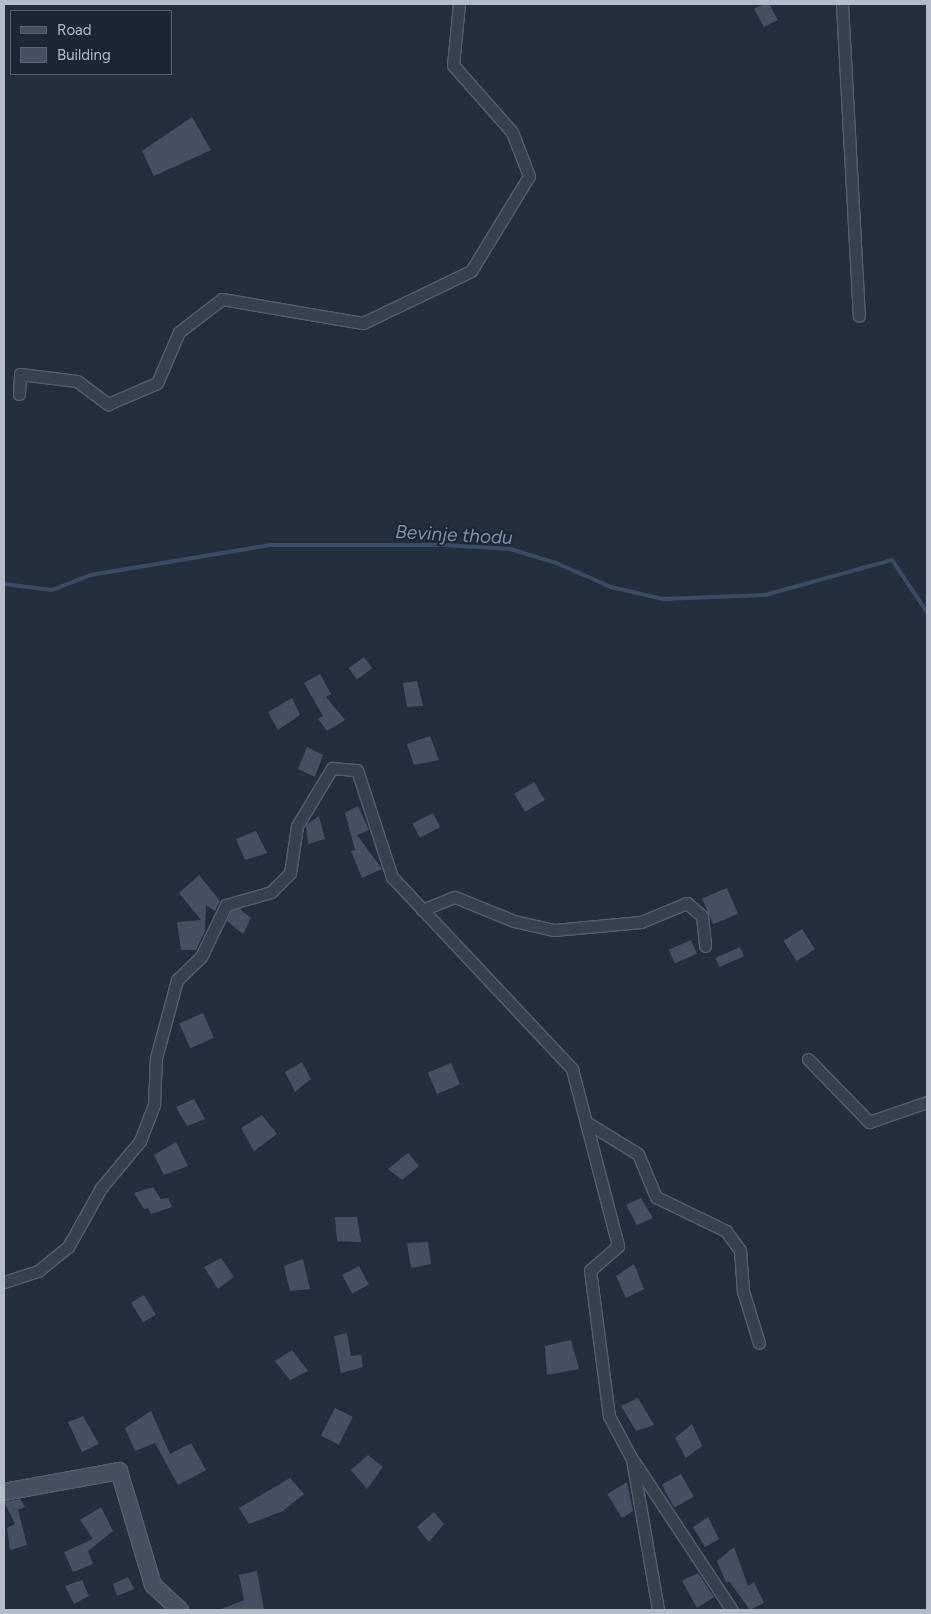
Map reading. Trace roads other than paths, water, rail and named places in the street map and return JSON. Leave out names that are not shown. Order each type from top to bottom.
[{"type":"main road","points":[[4,1492],[119,1471],[153,1585],[180,1610]]},
{"type":"street","points":[[19,394],[20,374],[77,381],[108,404],[157,383],[179,332],[222,299],[363,323],[471,271],[529,176],[512,132],[453,64],[459,4]]},
{"type":"street","points":[[842,4],[858,316]]},
{"type":"street","points":[[4,1282],[38,1271],[68,1247],[101,1188],[140,1141],[154,1104],[156,1058],[177,980],[201,957],[226,905],[271,892],[290,873],[297,826],[332,768],[357,770],[392,877],[572,1069],[618,1246],[590,1270],[609,1416],[632,1459],[732,1610]]},
{"type":"street","points":[[422,910],[456,897],[514,921],[554,930],[641,922],[687,903],[702,916],[705,946]]},
{"type":"street","points":[[808,1059],[869,1122],[927,1102]]},
{"type":"street","points":[[586,1122],[638,1154],[656,1197],[726,1231],[740,1250],[743,1291],[759,1343]]},
{"type":"street","points":[[632,1459],[658,1610]]},
{"type":"waterway","name":"Bevinje thodu","points":[[4,584],[52,590],[91,575],[271,545],[444,545],[510,549],[556,563],[611,587],[663,599],[765,595],[892,560],[927,612]]}]
